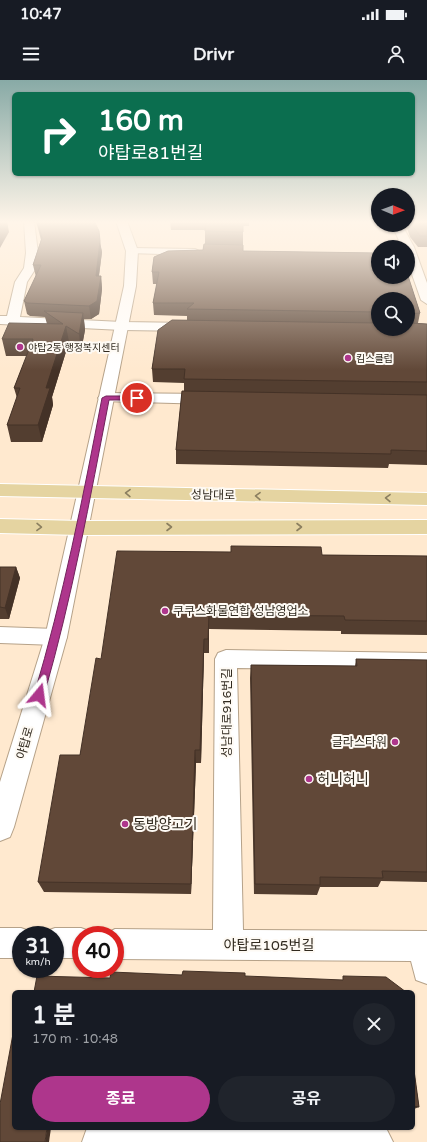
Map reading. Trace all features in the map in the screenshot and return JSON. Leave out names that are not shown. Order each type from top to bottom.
[{"type":"main road","name":"성남대로","points":[[0,490],[88,493],[427,498]]},
{"type":"main road","points":[[0,526],[80,528],[427,527]]},
{"type":"street","points":[[28,271],[21,282],[7,320],[122,326],[207,327]]},
{"type":"street","name":"야탑로","points":[[0,827],[56,637],[88,493],[106,398],[130,286],[131,271]]},
{"type":"street","points":[[417,271],[427,300]]},
{"type":"street","points":[[106,398],[225,399]]},
{"type":"street","points":[[0,635],[56,637]]},
{"type":"street","name":"성남대로916번길","points":[[228,944],[226,660],[427,662]]},
{"type":"street","points":[[0,943],[12,943]]},
{"type":"street","name":"야탑로105번길","points":[[124,944],[228,944],[426,954]]},
{"type":"street","points":[[100,1142],[101,1137],[375,1142]]},
{"type":"building","points":[[38,271],[97,271],[96,276],[101,276],[97,301],[89,306],[27,303],[24,301]]},
{"type":"building","points":[[152,271],[371,271],[371,284],[411,284],[413,292],[371,292],[371,312],[187,309],[194,303],[153,303],[159,272],[152,272]]},
{"type":"building","points":[[415,298],[420,313],[415,313]]},
{"type":"building","points":[[44,311],[83,313],[79,334],[66,326],[46,388],[50,388],[38,425],[7,425],[20,388],[14,388],[33,339],[2,339],[9,323],[63,324]]},
{"type":"building","points":[[172,320],[371,323],[371,336],[415,336],[415,323],[427,324],[427,382],[184,379],[185,369],[152,369],[158,330]]},
{"type":"building","points":[[182,391],[427,395],[427,451],[391,450],[391,454],[176,450]]},
{"type":"building","points":[[231,546],[321,547],[322,555],[427,556],[427,621],[345,620],[344,616],[209,615],[208,639],[204,639],[200,750],[195,750],[191,884],[38,882],[60,755],[80,755],[96,658],[101,659],[117,551],[231,552]]},
{"type":"building","points":[[0,567],[16,567],[5,608],[0,607]]},
{"type":"building","points":[[356,659],[427,660],[427,872],[382,871],[383,878],[320,877],[320,885],[255,884],[251,665],[357,666]]},
{"type":"building","points":[[183,971],[245,973],[245,976],[343,980],[343,976],[386,977],[403,990],[34,990],[37,978],[64,978],[64,977],[124,978],[124,973],[182,975]]},
{"type":"building","points":[[12,1039],[12,1130],[47,1130],[45,1142],[0,1142],[0,1104]]},
{"type":"building","points":[[415,1078],[419,1107],[415,1106]]},
{"type":"place","name":"야탑2동 행정복지센터","points":[[20,347]]},
{"type":"place","name":"킴스클럽","points":[[348,358]]},
{"type":"place","name":"쿠쿠스화물연합 성남영업소","points":[[165,611]]},
{"type":"place","name":"글라스타워","points":[[395,742]]},
{"type":"place","name":"허니허니","points":[[309,779]]},
{"type":"place","name":"동방양고기","points":[[125,824]]},
{"type":"route","points":[[39,695],[56,637],[88,493],[106,398],[137,398]]}]
